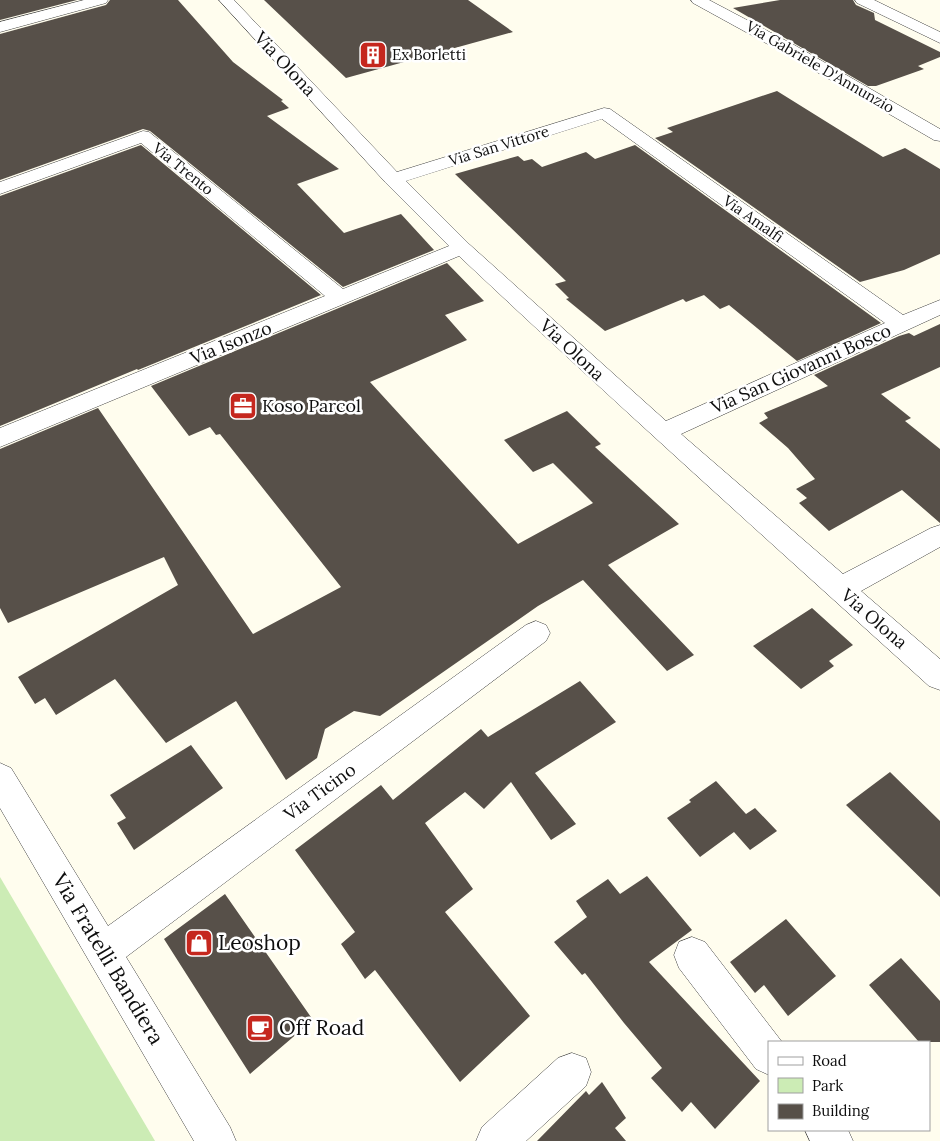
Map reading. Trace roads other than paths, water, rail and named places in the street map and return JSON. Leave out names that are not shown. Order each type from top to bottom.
[{"type":"street","points":[[0,27],[101,0]]},
{"type":"street","name":"Via Gabriele D'Annunzio","points":[[698,0],[764,34],[795,54],[940,136]]},
{"type":"street","points":[[862,0],[940,38]]},
{"type":"street","name":"Via Olona","points":[[236,2],[393,179],[462,248],[663,432],[940,677]]},
{"type":"street","name":"Via San Vittore","points":[[393,179],[604,113]]},
{"type":"street","name":"Via Amalfi","points":[[604,113],[901,324]]},
{"type":"street","name":"Via Trento","points":[[0,188],[143,136],[340,298]]},
{"type":"street","name":"Via Isonzo","points":[[0,438],[462,248]]},
{"type":"street","name":"Via San Giovanni Bosco","points":[[663,432],[940,306]]},
{"type":"street","points":[[840,589],[940,535]]},
{"type":"street","name":"Via Ticino","points":[[103,952],[536,633]]},
{"type":"street","name":"Via Fratelli Bandiera","points":[[0,778],[216,1141]]},
{"type":"street","points":[[692,955],[768,1055]]},
{"type":"street","points":[[496,1141],[572,1072]]},
{"type":"place","name":"Ex Borletti","points":[[373,55]]},
{"type":"place","name":"Koso Parcol","points":[[243,406]]},
{"type":"place","name":"Leoshop","points":[[199,943]]},
{"type":"place","name":"Off Road","points":[[260,1028]]}]
